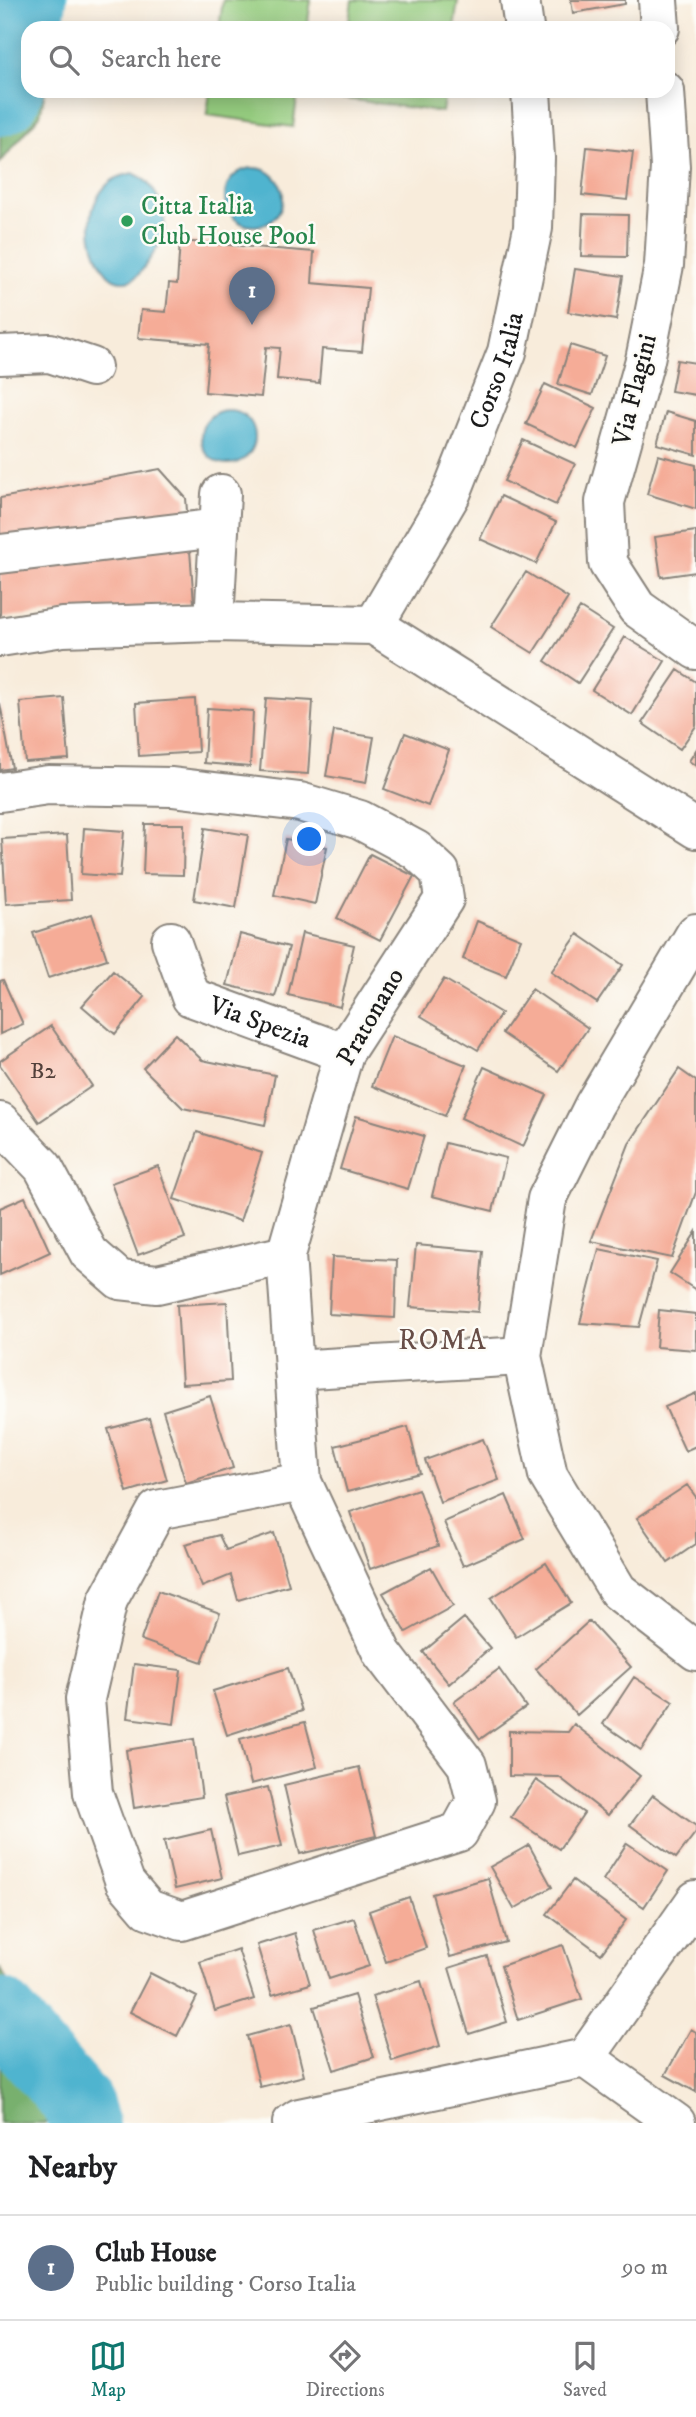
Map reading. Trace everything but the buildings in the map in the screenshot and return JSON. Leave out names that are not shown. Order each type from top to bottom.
[{"type":"street","points":[[520,0],[523,21]]},
{"type":"street","points":[[658,0],[660,21]]},
{"type":"street","name":"Corso Italia","points":[[374,625],[451,494],[508,352],[533,228],[535,158],[531,98]]},
{"type":"street","name":"Via Flagini","points":[[665,98],[670,167],[664,265],[645,360],[605,502],[608,563],[637,608],[696,650]]},
{"type":"street","points":[[0,355],[50,352],[92,368]]},
{"type":"street","points":[[0,554],[220,511],[214,622]]},
{"type":"street","points":[[0,637],[64,627],[214,622],[374,625],[696,829]]},
{"type":"street","name":"Pratonano","points":[[0,792],[48,785],[172,787],[300,802],[360,820],[416,850],[440,872],[443,899],[344,1053],[286,1255],[302,1482]]},
{"type":"street","points":[[696,933],[594,1105],[547,1199],[522,1356],[548,1475],[618,1591],[696,1651]]},
{"type":"street","name":"Via Spezia","points":[[170,941],[191,997],[344,1053]]},
{"type":"street","points":[[0,1122],[43,1167],[89,1253],[120,1280],[157,1284],[286,1255]]},
{"type":"street","points":[[294,1370],[522,1356]]},
{"type":"street","points":[[302,1482],[382,1653],[467,1765],[477,1801],[459,1832],[182,1921],[148,1909],[125,1882],[93,1793],[85,1699],[108,1600],[157,1510],[302,1482]]},
{"type":"street","points":[[292,2123],[299,2118],[585,2058],[696,1900]]},
{"type":"street","points":[[585,2058],[676,2123]]},
{"type":"green space","points":[[1,0],[63,0],[59,21],[21,21],[21,98],[44,98],[40,115],[0,163]]},
{"type":"green space","points":[[223,0],[311,0],[308,21],[220,21]]},
{"type":"green space","points":[[352,0],[458,0],[455,21],[349,21]]},
{"type":"green space","points":[[209,98],[297,98],[293,127],[207,115]]},
{"type":"green space","points":[[338,98],[444,98],[442,112]]},
{"type":"green space","points":[[0,1967],[15,1996],[102,2096],[111,2123],[0,2123]]},
{"type":"water","points":[[254,168],[275,176],[283,197],[275,218],[254,226],[233,218],[225,197],[233,176]]},
{"type":"water","name":"Citta Italia Club House Pool","points":[[133,173],[147,182],[157,196],[163,213],[164,230],[157,248],[140,273],[131,280],[119,281],[109,275],[100,262],[93,242],[91,221],[101,191],[114,179]]},
{"type":"water","points":[[233,410],[243,414],[251,422],[255,437],[251,452],[243,460],[223,464],[213,460],[205,452],[201,432],[205,422],[213,414]]},
{"type":"waterway","points":[[29,21],[32,0]]},
{"type":"waterway","points":[[0,101],[5,98],[21,55]]},
{"type":"waterway","points":[[0,2013],[79,2105],[84,2123]]},
{"type":"place","name":"Citta Italia Club House Pool","points":[[127,221]]},
{"type":"place","name":"Club House","points":[[252,325]]},
{"type":"district","name":"ROMA","points":[[443,1340]]}]
